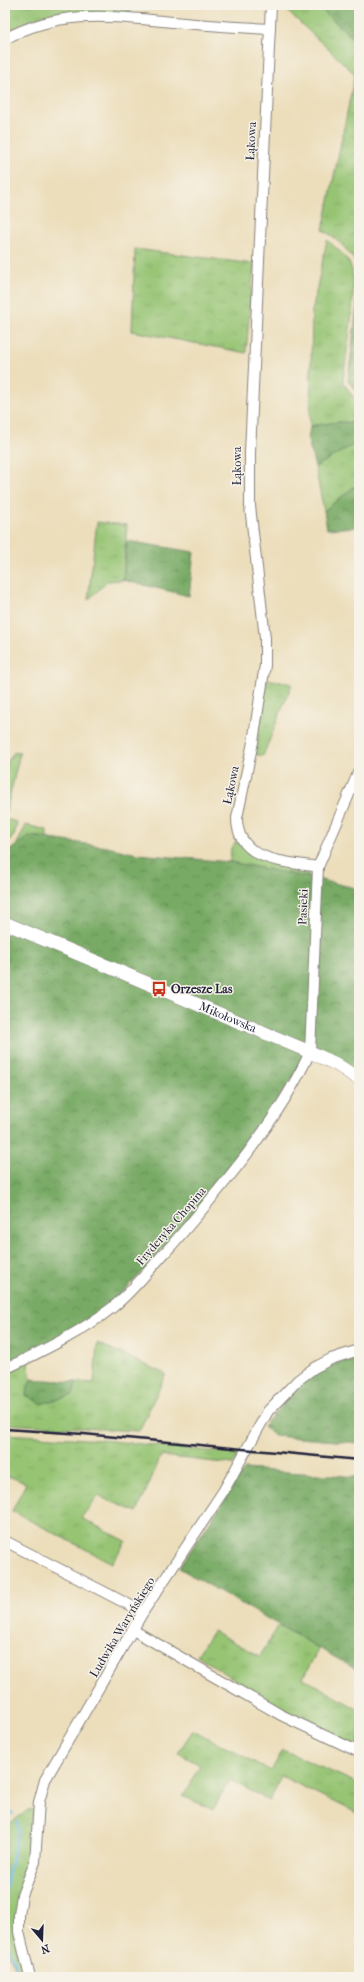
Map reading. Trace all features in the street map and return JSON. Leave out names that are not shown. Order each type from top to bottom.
[{"type":"main road","name":"Mikołowska","points":[[5,924],[310,1052],[336,1064],[359,1079]]},
{"type":"street","name":"Łąkowa","points":[[271,5],[250,452],[250,506],[265,638],[265,665],[253,742],[237,818],[237,829],[239,836],[256,854],[318,867]]},
{"type":"street","points":[[5,38],[25,28],[50,21],[88,15],[270,29]]},
{"type":"street","name":"Pasieki","points":[[310,1052],[318,867],[359,771]]},
{"type":"street","name":"Fryderyka Chopina","points":[[5,1369],[61,1340],[101,1316],[114,1306],[140,1280],[231,1176],[301,1073],[310,1052]]},
{"type":"street","name":"Ludwika Waryńskiego","points":[[30,1977],[20,1939],[19,1915],[22,1895],[34,1862],[39,1802],[45,1780],[143,1612],[224,1490],[268,1411],[298,1380],[314,1368],[359,1350]]},
{"type":"street","points":[[5,1541],[143,1612]]},
{"type":"street","points":[[133,1630],[280,1716],[359,1752]]},
{"type":"green space","points":[[5,5],[115,5],[113,11],[35,19],[5,32]]},
{"type":"green space","points":[[115,5],[132,5],[131,13],[113,11]]},
{"type":"green space","points":[[281,5],[317,5],[359,43],[359,268],[344,247],[323,230],[355,74]]},
{"type":"green space","points":[[317,5],[359,5],[359,43],[357,42]]},
{"type":"green space","points":[[327,240],[347,259],[351,267],[353,277],[353,306],[343,382],[354,398],[359,399],[359,423],[338,422],[310,426],[312,311]]},
{"type":"green space","points":[[135,249],[254,264],[246,353],[132,331]]},
{"type":"green space","points":[[359,288],[359,394],[348,381]]},
{"type":"green space","points":[[338,422],[359,423],[359,441],[315,467],[308,440],[310,426]]},
{"type":"green space","points":[[359,441],[359,483],[324,511],[315,467]]},
{"type":"green space","points":[[359,483],[359,527],[327,529],[324,511]]},
{"type":"green space","points":[[97,522],[127,525],[123,580],[108,581],[88,600]]},
{"type":"green space","points":[[127,541],[194,552],[189,596],[123,580]]},
{"type":"green space","points":[[267,679],[292,684],[263,756],[255,754]]},
{"type":"green space","points":[[14,752],[20,753],[5,816],[5,766]]},
{"type":"green space","points":[[5,819],[17,822],[14,836],[5,843]]},
{"type":"green space","points":[[26,825],[47,830],[47,838],[29,836],[16,846]]},
{"type":"green space","points":[[29,836],[107,847],[137,854],[230,862],[359,889],[359,1072],[308,1042],[294,1076],[228,1172],[143,1272],[99,1315],[27,1355],[5,1380],[5,854]]},
{"type":"green space","points":[[236,841],[240,843],[251,855],[268,861],[304,868],[311,878],[230,862],[231,848]]},
{"type":"green space","points":[[97,1343],[166,1374],[139,1431],[5,1424],[5,1380],[27,1355],[31,1379],[26,1395],[73,1395],[76,1382],[94,1383]]},
{"type":"green space","points":[[359,1354],[359,1443],[275,1436],[263,1426],[310,1374]]},
{"type":"green space","points":[[31,1379],[76,1382],[73,1395],[41,1404],[26,1395]]},
{"type":"green space","points":[[5,1434],[103,1440],[239,1454],[233,1464],[161,1456],[137,1512],[98,1496],[81,1518],[126,1541],[112,1563],[12,1511],[26,1483],[5,1475]]},
{"type":"green space","points":[[245,1469],[359,1477],[359,1671],[179,1568]]},
{"type":"green space","points":[[279,1625],[319,1648],[303,1678],[359,1710],[359,1748],[283,1711],[197,1655],[213,1631],[260,1656]]},
{"type":"green space","points":[[193,1730],[271,1771],[283,1750],[359,1784],[359,1814],[281,1776],[270,1801],[230,1780],[213,1810],[183,1796],[200,1765],[178,1753]]},
{"type":"green space","points":[[35,1809],[30,1866],[16,1935],[19,1959],[26,1977],[18,1977],[5,1945],[5,1827],[28,1810]]},
{"type":"waterway","points":[[5,1808],[13,1814]]},
{"type":"waterway","points":[[17,1822],[18,1832],[5,1890],[7,1945],[20,1977]]},
{"type":"railway","points":[[5,1429],[84,1434],[359,1460]]},
{"type":"place","name":"Orzesze Las","points":[[159,989]]}]
